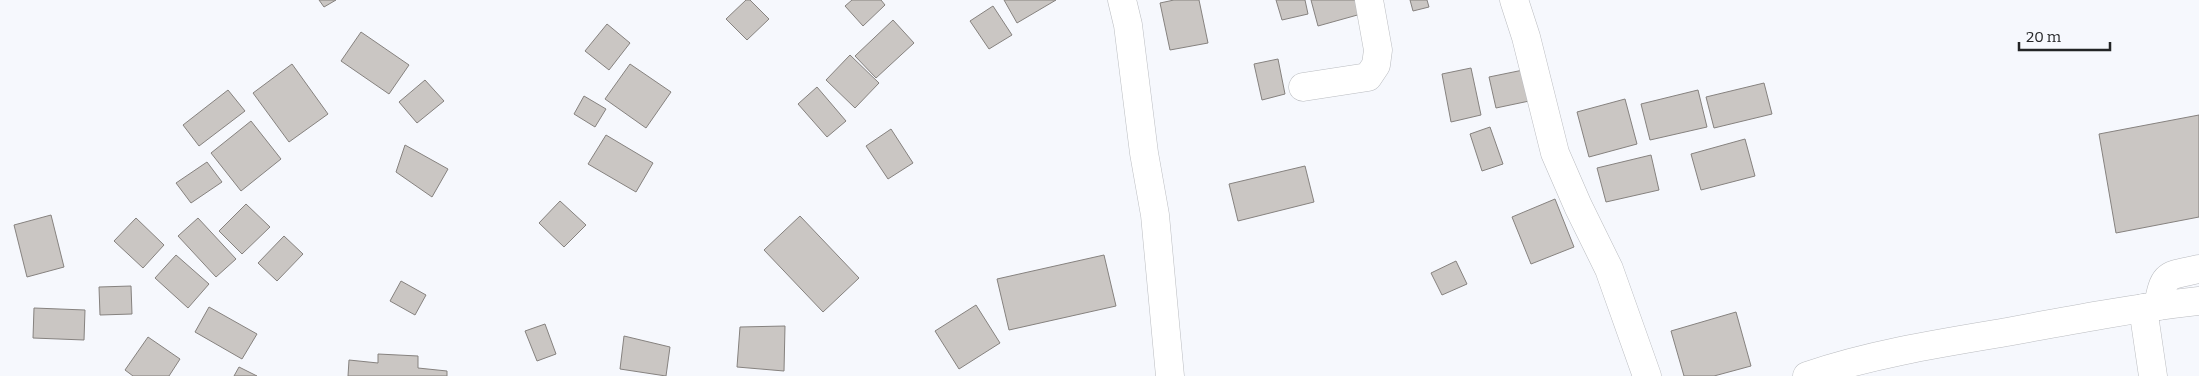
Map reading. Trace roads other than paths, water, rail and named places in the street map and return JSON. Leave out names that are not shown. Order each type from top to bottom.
[{"type":"street","points":[[1122,0],[1128,25],[1144,153],[1155,215],[1170,376]]},
{"type":"street","points":[[1302,87],[1368,77],[1376,65],[1378,50],[1369,0]]},
{"type":"street","points":[[1514,0],[1526,37],[1555,154],[1609,269],[1647,376]]},
{"type":"street","points":[[2153,376],[2150,307],[2162,283],[2172,275],[2199,269]]},
{"type":"street","points":[[1807,376],[1828,369],[1950,342],[2150,307],[2199,301]]}]
